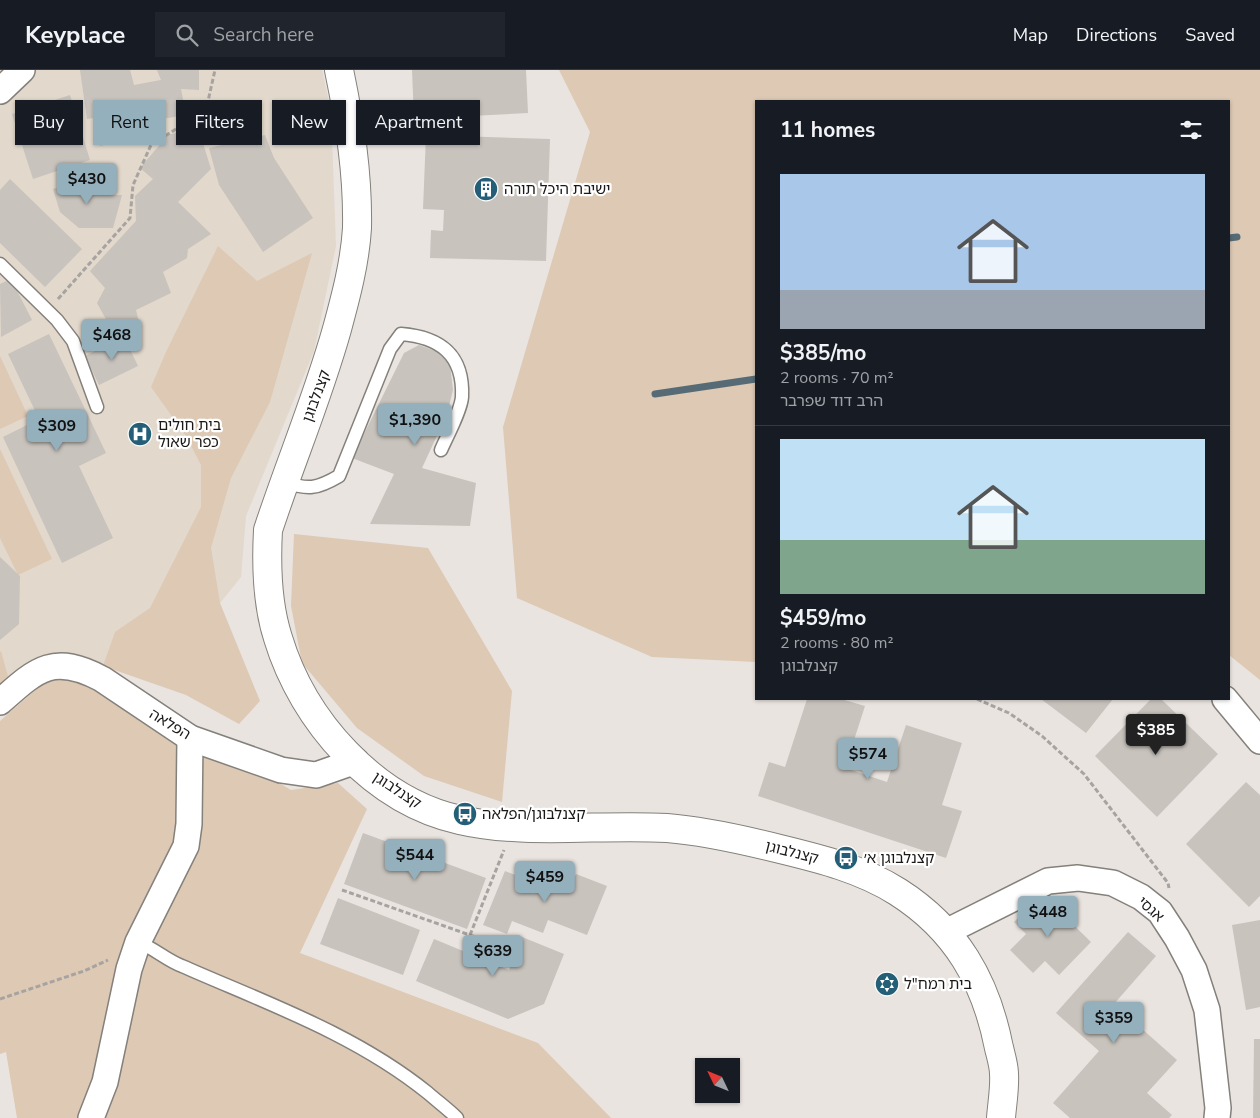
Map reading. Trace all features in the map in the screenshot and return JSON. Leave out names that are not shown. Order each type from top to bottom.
[{"type":"street","points":[[0,91],[22,70]]},
{"type":"street","name":"קצנלבוגן","points":[[339,70],[355,167],[357,230],[349,288],[328,361],[268,530],[266,558],[277,638],[299,687],[318,719],[335,742],[379,780],[402,796],[432,812],[458,820],[514,827],[668,828],[701,832],[788,851],[851,868],[877,880],[923,910],[946,932],[966,959],[983,989],[995,1027],[1004,1075],[1001,1118]]},
{"type":"street","name":"הפלאה","points":[[0,702],[28,677],[46,667],[68,666],[86,671],[102,679],[190,738],[282,770],[316,775],[356,761]]},
{"type":"street","points":[[1226,700],[1260,741]]},
{"type":"street","points":[[92,1118],[105,1082],[129,969],[138,942],[186,846],[189,824],[190,738]]},
{"type":"street","name":"אגסי","points":[[946,932],[1048,881],[1078,878],[1113,883],[1141,897],[1160,912],[1177,938],[1194,970],[1207,1010],[1218,1108],[1217,1118]]},
{"type":"lane","points":[[0,264],[48,311],[73,341],[97,407]]},
{"type":"lane","points":[[284,482],[302,488],[315,487],[322,486],[339,476],[390,349],[401,334],[423,336],[446,348],[460,370],[462,398],[441,450]]},
{"type":"lane","points":[[138,942],[180,965],[243,990],[272,1006],[343,1037],[377,1056],[412,1081],[457,1118]]},
{"type":"path","points":[[48,311],[130,218],[133,185],[151,145],[206,110],[215,70]]},
{"type":"path","points":[[979,700],[1008,714],[1042,736],[1084,774],[1168,883],[1170,895],[1160,912]]},
{"type":"path","points":[[470,935],[514,827]]},
{"type":"path","points":[[342,890],[504,947]]},
{"type":"path","points":[[0,999],[84,971],[111,959],[138,942]]},
{"type":"shaded area","name":"בית חולים כפר שאול","points":[[0,70],[322,70],[329,100],[272,100],[272,145],[332,145],[336,246],[314,351],[246,516],[241,577],[220,603],[103,666],[0,699]]},
{"type":"shaded area","points":[[559,70],[1260,70],[1260,680],[1230,656],[1230,100],[755,100],[755,662],[652,657],[517,598],[503,427],[590,132]]},
{"type":"shaded area","points":[[218,246],[257,281],[312,253],[270,402],[231,478],[211,548],[220,603],[260,701],[239,724],[186,695],[103,666],[115,632],[150,608],[201,507],[201,465],[186,436],[151,387]]},
{"type":"shaded area","points":[[0,356],[28,416],[0,429]]},
{"type":"shaded area","points":[[0,449],[52,559],[18,575],[0,538]]},
{"type":"shaded area","points":[[294,534],[428,548],[512,691],[502,802],[424,776],[357,728],[302,663],[291,606]]},
{"type":"shaded area","points":[[0,652],[9,680],[0,688]]},
{"type":"shaded area","points":[[65,672],[188,747],[247,764],[291,790],[338,783],[367,809],[300,953],[538,1043],[611,1118],[17,1118],[6,1052],[0,1054],[0,721],[50,677]]},
{"type":"building","points":[[80,70],[130,70],[134,85],[161,80],[157,70],[199,70],[199,90],[181,89],[183,100],[176,100],[176,117],[166,118],[166,100],[93,100],[93,118],[87,119]]},
{"type":"building","points":[[412,70],[526,70],[528,113],[480,116],[480,100],[413,100]]},
{"type":"building","points":[[70,95],[72,100],[55,100]]},
{"type":"building","points":[[176,133],[176,145],[204,145],[211,169],[178,202],[211,234],[188,249],[187,258],[163,272],[171,293],[136,310],[139,322],[112,330],[97,303],[105,288],[90,271],[136,221],[135,196],[153,179],[140,168],[160,145],[166,145],[168,135]]},
{"type":"building","points":[[265,135],[274,158],[313,218],[263,252],[219,185],[209,148],[222,145],[262,145],[262,136]]},
{"type":"building","points":[[83,137],[90,160],[33,179],[22,145],[83,145]]},
{"type":"building","name":"ישיבת היכל תורה","points":[[480,137],[550,139],[546,261],[430,258],[431,230],[443,231],[444,210],[423,209],[426,145],[480,145]]},
{"type":"building","points":[[91,177],[94,195],[122,195],[113,228],[79,228],[60,212],[53,189]]},
{"type":"building","points":[[10,179],[82,249],[45,287],[0,243],[0,190]]},
{"type":"building","points":[[11,279],[32,320],[1,337],[0,284]]},
{"type":"building","points":[[49,334],[106,453],[79,466],[113,538],[62,563],[3,437],[39,419],[8,354]]},
{"type":"building","points":[[124,337],[138,366],[99,385],[85,356]]},
{"type":"building","points":[[419,345],[436,351],[450,364],[453,390],[447,414],[422,468],[476,483],[470,526],[370,524],[394,474],[352,458],[404,353]]},
{"type":"building","points":[[0,557],[20,576],[19,624],[0,640]]},
{"type":"building","points":[[807,700],[844,700],[865,706],[845,768],[887,782],[906,725],[962,743],[942,805],[962,811],[946,858],[758,796],[769,762],[785,767]]},
{"type":"building","points":[[1042,700],[1112,700],[1086,733]]},
{"type":"building","points":[[1150,700],[1162,700],[1218,754],[1157,817],[1095,756]]},
{"type":"building","points":[[1246,782],[1260,795],[1260,896],[1249,907],[1186,844]]},
{"type":"building","points":[[363,833],[486,878],[467,929],[344,884]]},
{"type":"building","points":[[505,871],[529,880],[532,873],[570,888],[576,874],[607,886],[587,935],[548,920],[543,933],[512,921],[507,934],[483,925]]},
{"type":"building","points":[[1042,894],[1091,942],[1059,975],[1045,961],[1033,973],[1010,950],[1026,934],[1014,922]]},
{"type":"building","points":[[338,898],[420,930],[403,975],[320,944]]},
{"type":"building","points":[[1260,920],[1260,1007],[1246,1010],[1232,925]]},
{"type":"building","points":[[1128,932],[1156,956],[1114,1004],[1177,1060],[1147,1093],[1172,1115],[1169,1118],[1070,1118],[1053,1103],[1099,1051],[1056,1013]]},
{"type":"building","points":[[522,937],[564,954],[544,1004],[508,1019],[416,981],[434,939],[509,970]]},
{"type":"building","points":[[1254,1039],[1260,1039],[1260,1118],[1253,1118]]},
{"type":"waterway","points":[[1230,238],[1237,237]]},
{"type":"waterway","points":[[655,394],[755,379]]},
{"type":"place","name":"ישיבת היכל תורה","points":[[486,189]]},
{"type":"place","name":"בית חולים כפר שאול","points":[[140,434]]},
{"type":"place","name":"קצנלבוגן/הפלאה","points":[[465,814]]},
{"type":"place","name":"קצנלבוגן א׳","points":[[846,858]]},
{"type":"place","name":"בית רמח\"ל","points":[[887,984]]}]
